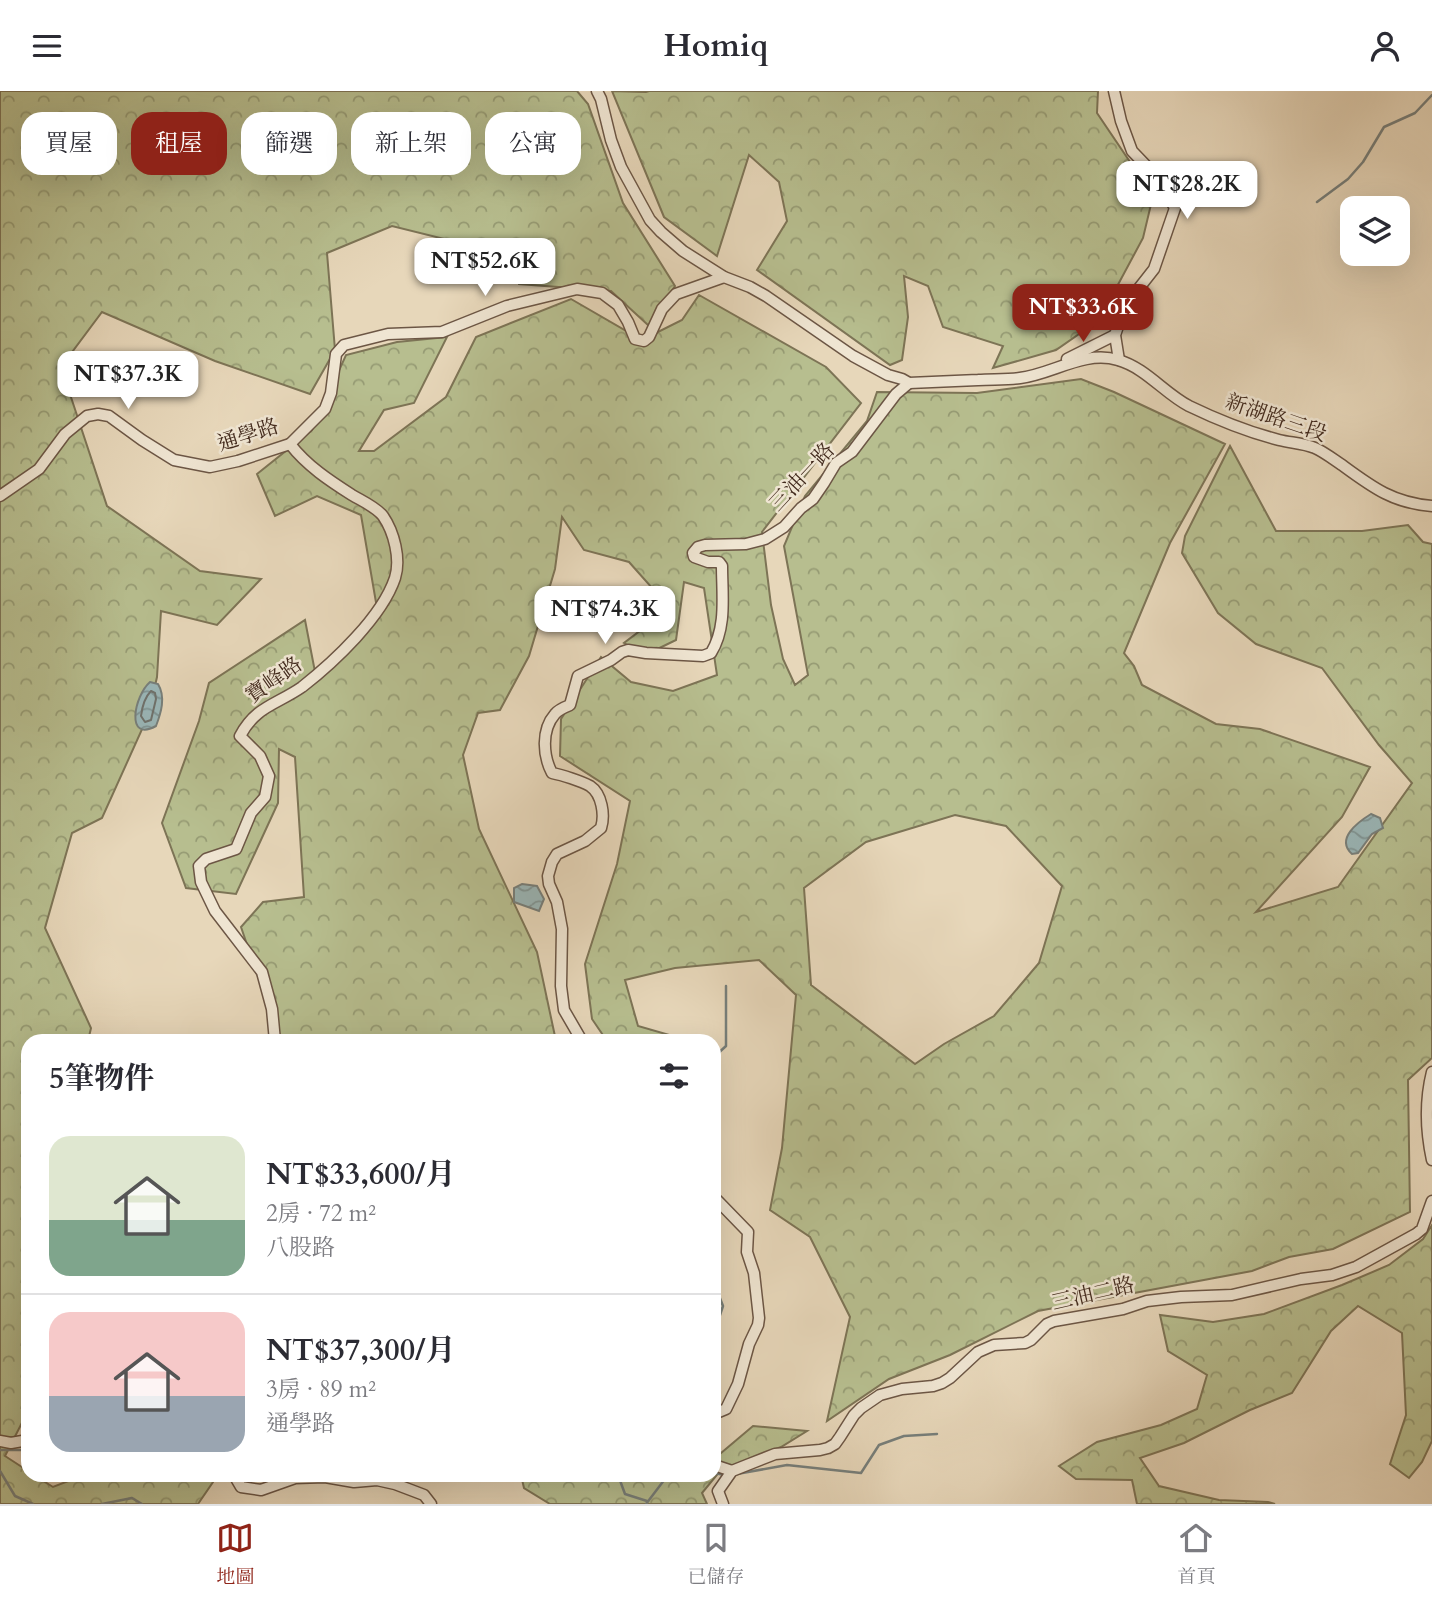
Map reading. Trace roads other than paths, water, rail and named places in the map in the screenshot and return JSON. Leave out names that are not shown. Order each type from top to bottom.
[{"type":"street","name":"新湖路三段","points":[[597,91],[621,167],[650,220],[683,251],[724,277],[758,291],[859,359],[888,375],[909,383],[1022,378],[1091,358],[1119,360],[1155,380],[1168,393],[1187,405],[1226,423],[1279,440],[1305,444],[1326,454],[1376,489],[1397,500],[1432,506]]},
{"type":"street","points":[[1114,91],[1132,151],[1156,177],[1175,208],[1154,269],[1125,306],[1115,335],[1119,360]]},
{"type":"street","name":"通學路","points":[[0,496],[39,469],[65,434],[87,416],[110,416],[174,460],[210,467],[238,461],[290,444],[325,408],[331,393],[336,354],[344,345],[388,334],[442,332],[507,306],[577,289],[602,293],[618,305],[635,339],[644,341],[649,337],[662,309],[676,294],[724,277]]},
{"type":"street","points":[[1038,373],[1115,335]]},
{"type":"street","name":"三油一路","points":[[578,1034],[564,1010],[561,986],[562,929],[548,876],[557,854],[585,841],[601,828],[602,811],[599,799],[590,787],[552,773],[547,762],[545,734],[555,713],[570,705],[578,676],[622,652],[628,650],[703,656],[711,653],[717,643],[723,618],[722,566],[719,562],[708,562],[694,557],[693,553],[698,547],[705,545],[746,544],[765,539],[784,527],[813,499],[836,463],[852,452],[896,394],[909,383]]},
{"type":"street","name":"寶峰路","points":[[274,1034],[272,1009],[262,972],[215,911],[201,883],[200,866],[206,859],[236,849],[251,813],[265,797],[269,776],[260,756],[240,736],[246,725],[254,715],[300,688],[334,660],[373,618],[396,576],[397,556],[393,535],[382,515],[301,459],[290,444]]},
{"type":"street","points":[[1432,1072],[1427,1125],[1432,1160]]},
{"type":"street","name":"三油二路","points":[[732,1471],[775,1454],[828,1448],[835,1444],[854,1415],[870,1401],[891,1391],[942,1383],[978,1352],[994,1345],[1026,1343],[1054,1321],[1123,1309],[1147,1301],[1242,1294],[1283,1282],[1348,1270],[1416,1234],[1422,1229],[1432,1201]]},
{"type":"street","points":[[721,1204],[748,1232],[747,1252],[754,1273],[759,1318],[738,1384],[726,1409],[721,1411]]},
{"type":"street","points":[[0,1441],[11,1444],[21,1442]]},
{"type":"street","points":[[721,1467],[732,1471],[719,1491],[723,1504]]},
{"type":"street","points":[[238,1482],[241,1487],[261,1490],[284,1482]]},
{"type":"street","points":[[386,1482],[424,1495],[431,1504]]},
{"type":"water","points":[[150,682],[158,684],[162,705],[156,726],[146,730],[136,723],[135,716],[140,697]]},
{"type":"water","points":[[1371,814],[1380,818],[1383,828],[1372,834],[1358,853],[1352,854],[1347,848],[1347,837],[1355,826]]},
{"type":"water","points":[[522,884],[537,886],[544,899],[539,911],[514,902],[514,888]]},
{"type":"waterway","points":[[1317,202],[1348,179],[1363,162],[1384,127],[1415,113],[1432,95]]},
{"type":"waterway","points":[[721,1051],[726,1046],[726,986]]},
{"type":"waterway","points":[[721,1301],[721,1312]]},
{"type":"waterway","points":[[731,1475],[787,1465],[861,1473],[879,1445],[904,1436],[937,1434]]},
{"type":"waterway","points":[[0,1450],[21,1450]]},
{"type":"waterway","points":[[0,1471],[15,1496],[33,1504]]},
{"type":"waterway","points":[[721,1474],[725,1475]]},
{"type":"waterway","points":[[621,1482],[625,1494],[647,1501]]},
{"type":"waterway","points":[[646,1504],[663,1482]]},
{"type":"waterway","points":[[102,1504],[132,1498],[142,1504]]}]
